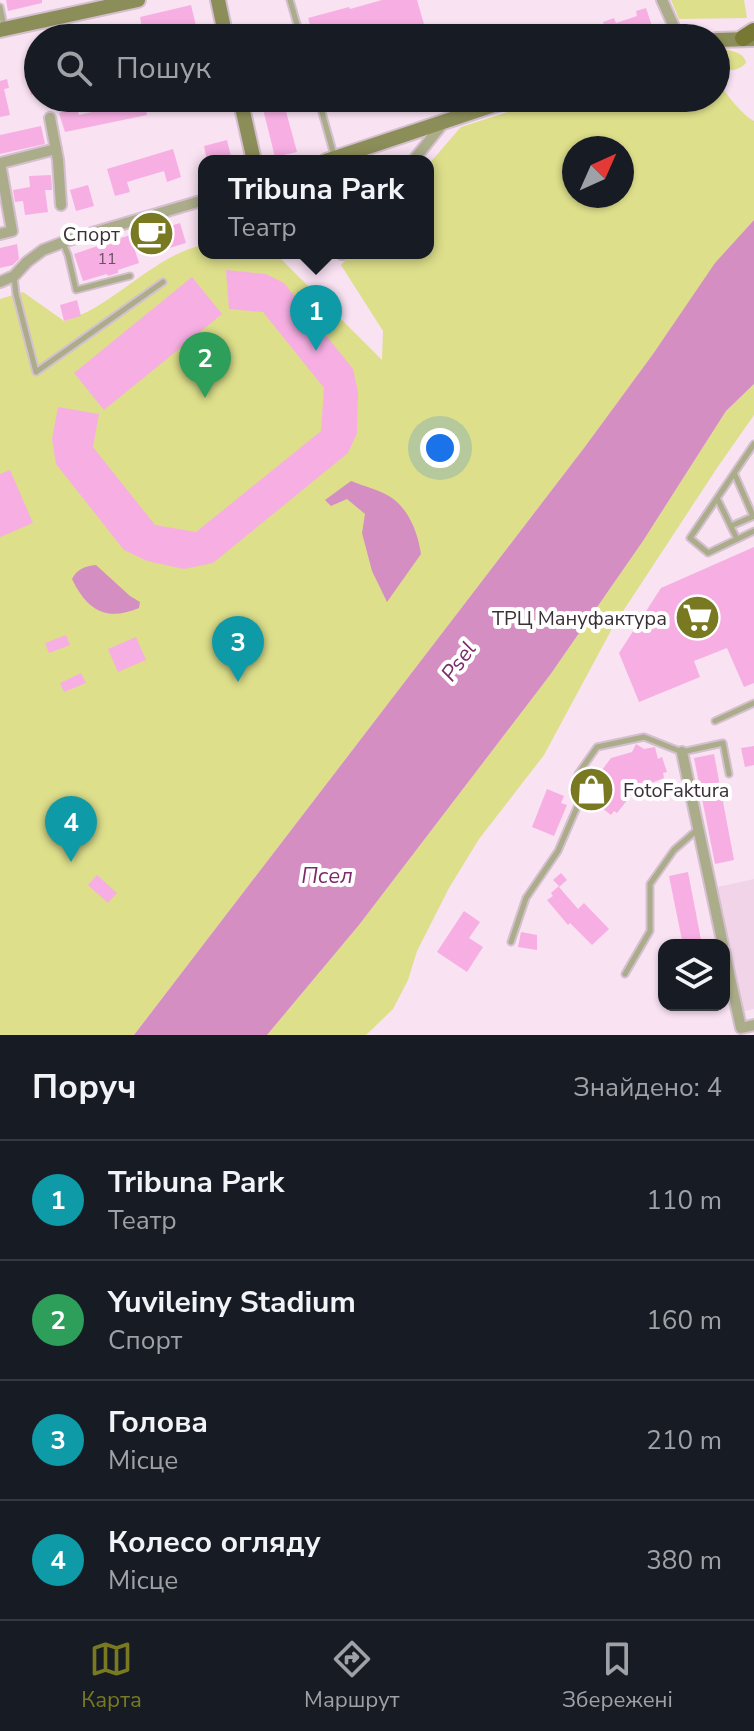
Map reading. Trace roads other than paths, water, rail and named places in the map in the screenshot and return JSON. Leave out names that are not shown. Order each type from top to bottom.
[{"type":"street","points":[[2,30],[78,7],[138,0]]},
{"type":"street","points":[[218,0],[223,24]]},
{"type":"street","points":[[662,0],[673,24]]},
{"type":"street","points":[[730,38],[750,36]]},
{"type":"street","points":[[243,112],[253,155]]},
{"type":"street","points":[[345,155],[474,112]]},
{"type":"street","points":[[50,118],[61,205]]},
{"type":"street","points":[[418,155],[444,122]]},
{"type":"street","points":[[0,234],[12,231],[0,163],[56,149]]},
{"type":"street","points":[[0,282],[14,276],[43,250],[62,242],[198,202]]},
{"type":"street","points":[[682,752],[722,939]]},
{"type":"street","points":[[730,976],[741,1028],[754,1025]]},
{"type":"lane","points":[[290,0],[297,24]]},
{"type":"lane","points":[[0,7],[2,30]]},
{"type":"lane","points":[[321,112],[329,155]]},
{"type":"lane","points":[[62,242],[76,290],[130,276]]},
{"type":"lane","points":[[14,276],[36,372],[163,282]]},
{"type":"lane","points":[[752,447],[754,459]]},
{"type":"lane","points":[[752,447],[690,538],[708,553],[754,531]]},
{"type":"lane","points":[[731,526],[753,516],[734,474]]},
{"type":"lane","points":[[718,499],[737,539]]},
{"type":"lane","points":[[715,721],[754,703]]},
{"type":"lane","points":[[578,774],[597,747],[644,737],[682,752],[723,743],[729,774]]},
{"type":"lane","points":[[511,942],[526,898],[558,851],[578,805]]},
{"type":"lane","points":[[625,974],[650,931],[650,884],[674,850],[698,828]]},
{"type":"water","name":"Псел","points":[[754,220],[754,384],[726,411],[643,541],[550,675],[359,925],[267,1035],[134,1035],[584,448],[715,263]]},
{"type":"water","points":[[351,481],[383,493],[398,503],[412,523],[418,539],[421,554],[387,602],[372,571],[362,533],[365,514],[347,499],[331,506],[325,500]]},
{"type":"water","points":[[96,565],[140,602],[139,608],[117,614],[107,613],[84,599],[72,579],[82,569]]},
{"type":"place","name":"Спорт","points":[[151,234]]},
{"type":"place","name":"Tribuna Park","points":[[316,351]]},
{"type":"place","name":"Yuvileiny Stadium","points":[[205,398]]},
{"type":"place","name":"ТРЦ Мануфактура","points":[[698,618]]},
{"type":"place","name":"Голова","points":[[238,682]]},
{"type":"place","name":"FotoFaktura","points":[[592,790]]},
{"type":"place","name":"Колесо огляду","points":[[71,862]]},
{"type":"water label","name":"Psel","points":[[458,661]]}]
